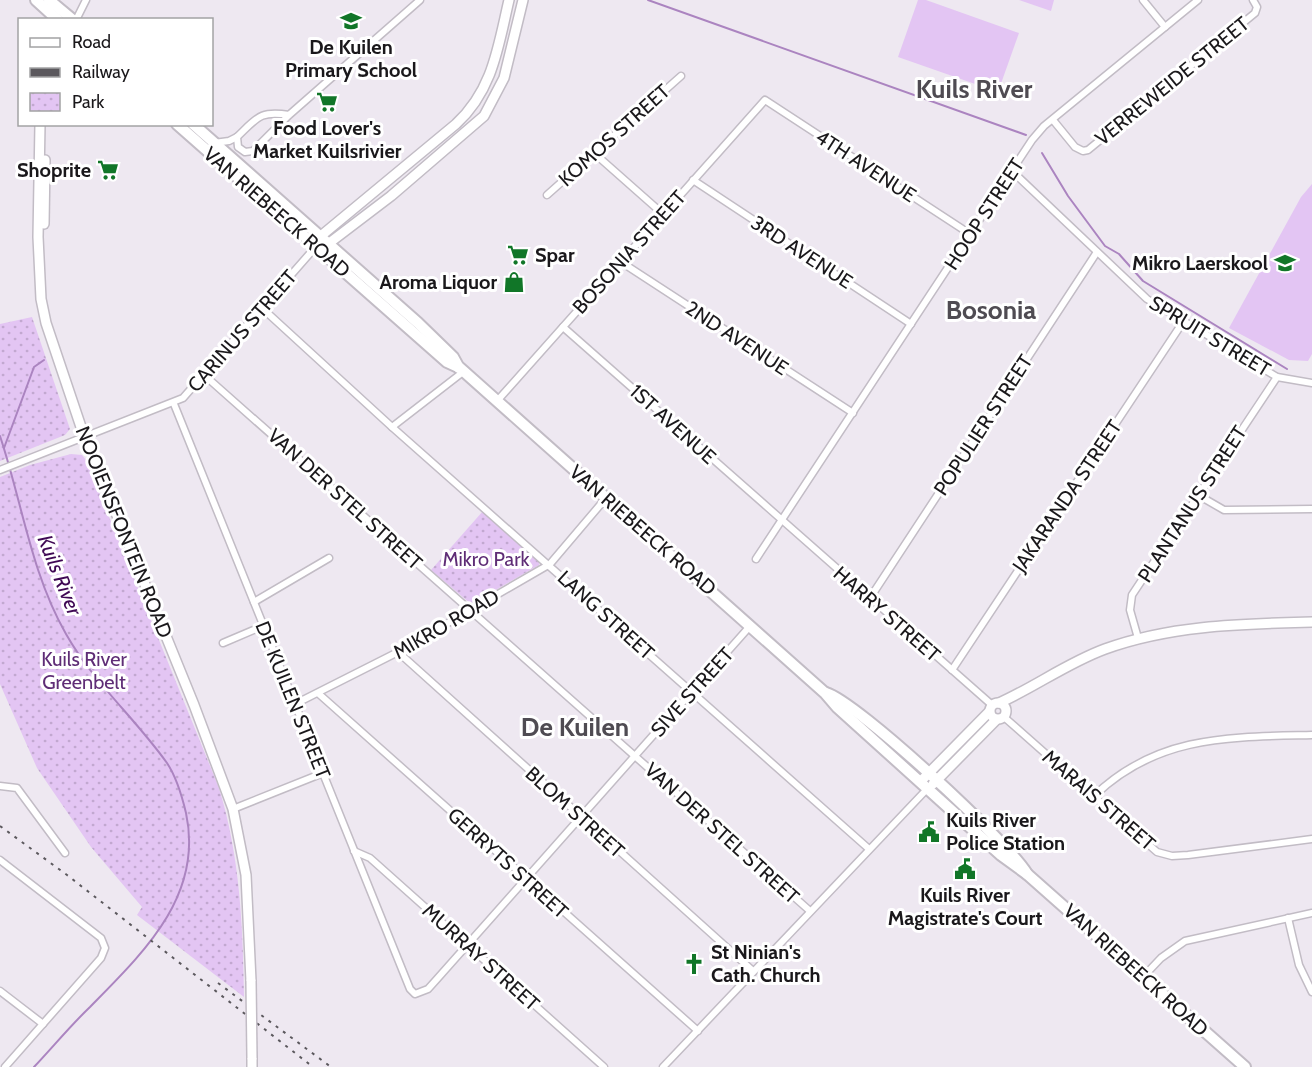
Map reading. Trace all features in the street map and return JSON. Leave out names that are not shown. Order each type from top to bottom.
[{"type":"main road","points":[[36,0],[56,18]]},
{"type":"main road","points":[[49,0],[73,18]]},
{"type":"main road","name":"VAN RIEBEECK ROAD","points":[[179,126],[318,245],[418,323],[453,357],[461,370],[825,693],[836,696],[858,712],[1001,855],[1027,874],[1245,1067]]},
{"type":"main road","name":"VAN RIEBEECK ROAD","points":[[195,126],[318,245]]},
{"type":"street","points":[[75,18],[86,0]]},
{"type":"street","points":[[237,136],[238,147],[242,151],[252,151],[289,115],[420,0]]},
{"type":"street","name":"CARINUS STREET","points":[[0,470],[174,404],[183,398],[318,245],[475,105],[491,74],[509,0]]},
{"type":"street","name":"CARINUS STREET","points":[[318,245],[484,116],[504,78],[523,0]]},
{"type":"street","points":[[1143,0],[1165,27]]},
{"type":"street","name":"HOOP STREET","points":[[756,559],[1032,140],[1198,0]]},
{"type":"street","name":"VERREWEIDE STREET","points":[[1053,120],[1075,147],[1083,152],[1088,150],[1255,13],[1257,7],[1253,0]]},
{"type":"street","name":"KOMOS STREET","points":[[548,195],[681,76]]},
{"type":"street","name":"4TH AVENUE","points":[[762,102],[768,101],[970,234]]},
{"type":"street","name":"BOSONIA STREET","points":[[497,401],[762,102]]},
{"type":"street","points":[[213,143],[229,141],[265,112],[289,115]]},
{"type":"street","name":"NOOIENSFONTEIN ROAD","points":[[40,126],[38,204],[40,287],[46,323],[85,438],[198,715],[233,809],[246,875],[252,1062]]},
{"type":"street","name":"NOOIENSFONTEIN ROAD","points":[[40,250],[45,203],[46,126]]},
{"type":"street","points":[[594,153],[663,214]]},
{"type":"street","name":"SPRUIT STREET","points":[[1012,171],[1147,300],[1276,377],[1312,383]]},
{"type":"street","name":"3RD AVENUE","points":[[693,180],[912,324]]},
{"type":"street","name":"POPULIER STREET","points":[[870,598],[1097,252]]},
{"type":"street","name":"2ND AVENUE","points":[[621,262],[853,413]]},
{"type":"street","name":"LANG STREET","points":[[262,308],[392,427],[550,564],[869,849]]},
{"type":"street","name":"JAKARANDA STREET","points":[[952,670],[1183,322]]},
{"type":"street","name":"1ST AVENUE","points":[[563,327],[782,521]]},
{"type":"street","points":[[392,427],[461,370]]},
{"type":"street","name":"VAN DER STEL STREET","points":[[203,374],[810,911]]},
{"type":"street","name":"PLANTANUS STREET","points":[[1138,638],[1130,610],[1132,595],[1276,377]]},
{"type":"street","name":"DE KUILEN STREET","points":[[174,404],[410,989],[414,994]]},
{"type":"street","points":[[1198,495],[1224,510],[1312,509]]},
{"type":"street","name":"MIKRO ROAD","points":[[296,704],[398,652],[550,564],[606,498]]},
{"type":"street","name":"HARRY STREET","points":[[782,521],[998,711]]},
{"type":"street","points":[[254,602],[329,558]]},
{"type":"street","points":[[663,1067],[869,849],[927,783],[998,711],[1036,683],[1069,664],[1138,638],[1179,629],[1312,622]]},
{"type":"street","name":"SIVE STREET","points":[[414,994],[428,988],[468,945],[750,625]]},
{"type":"street","points":[[223,644],[263,626]]},
{"type":"street","name":"BLOM STREET","points":[[398,652],[753,971]]},
{"type":"street","name":"GERRYTS STREET","points":[[319,694],[698,1031]]},
{"type":"street","name":"MARAIS STREET","points":[[998,711],[1157,852],[1164,855],[1188,855],[1312,839]]},
{"type":"street","points":[[1094,796],[1117,776],[1164,751],[1227,737],[1312,735]]},
{"type":"street","points":[[233,809],[323,773]]},
{"type":"street","points":[[0,786],[17,788],[65,853]]},
{"type":"street","name":"MURRAY STREET","points":[[354,851],[370,858],[604,1067]]},
{"type":"street","points":[[0,860],[100,938],[104,945],[101,958],[5,1067]]},
{"type":"street","points":[[1143,977],[1161,958],[1185,941],[1312,913]]},
{"type":"street","points":[[1288,918],[1299,964],[1312,993]]},
{"type":"street","points":[[0,991],[43,1024]]},
{"type":"green space","points":[[918,0],[926,0],[1019,33],[998,92],[898,57]]},
{"type":"green space","points":[[1019,0],[1054,0],[1051,11]]},
{"type":"green space","name":"Mikro Laerskool","points":[[1312,184],[1312,354],[1308,361],[1289,360],[1229,328],[1301,197]]},
{"type":"green space","points":[[32,317],[70,429],[65,435],[0,461],[0,324]]},
{"type":"green space","name":"Kuils River Greenbelt","points":[[71,454],[82,455],[86,460],[219,788],[236,865],[243,944],[244,997],[137,915],[142,907],[91,847],[37,768],[0,684],[0,477],[30,465]]},
{"type":"green space","name":"Mikro Park","points":[[483,511],[539,560],[539,565],[471,604],[431,570]]},
{"type":"waterway","points":[[648,0],[1026,135]]},
{"type":"waterway","points":[[1042,153],[1068,196],[1105,246],[1119,254],[1143,281],[1287,369]]},
{"type":"waterway","points":[[4,448],[34,367],[44,360]]},
{"type":"waterway","name":"Kuils River","points":[[0,436],[28,537],[54,611],[66,634],[89,668],[171,769],[186,813],[189,843],[186,871],[178,897],[165,921],[130,966],[34,1067]]},
{"type":"railway","points":[[0,826],[67,875],[313,1067]]},
{"type":"railway","points":[[218,983],[331,1067]]},
{"type":"place","name":"De Kuilen Primary School","points":[[351,21]]},
{"type":"place","name":"Food Lover's Market Kuilsrivier","points":[[327,102]]},
{"type":"place","name":"Shoprite","points":[[108,170]]},
{"type":"place","name":"Spar","points":[[518,255]]},
{"type":"place","name":"Mikro Laerskool","points":[[1285,263]]},
{"type":"place","name":"Aroma Liquor","points":[[514,282]]},
{"type":"place","name":"Kuils River Police Station","points":[[929,832]]},
{"type":"place","name":"Kuils River Magistrate's Court","points":[[965,869]]},
{"type":"place","name":"St Ninian's Cath. Church","points":[[694,964]]},
{"type":"district","name":"Kuils River","points":[[974,89]]},
{"type":"district","name":"Bosonia","points":[[991,310]]},
{"type":"district","name":"De Kuilen","points":[[575,727]]}]
